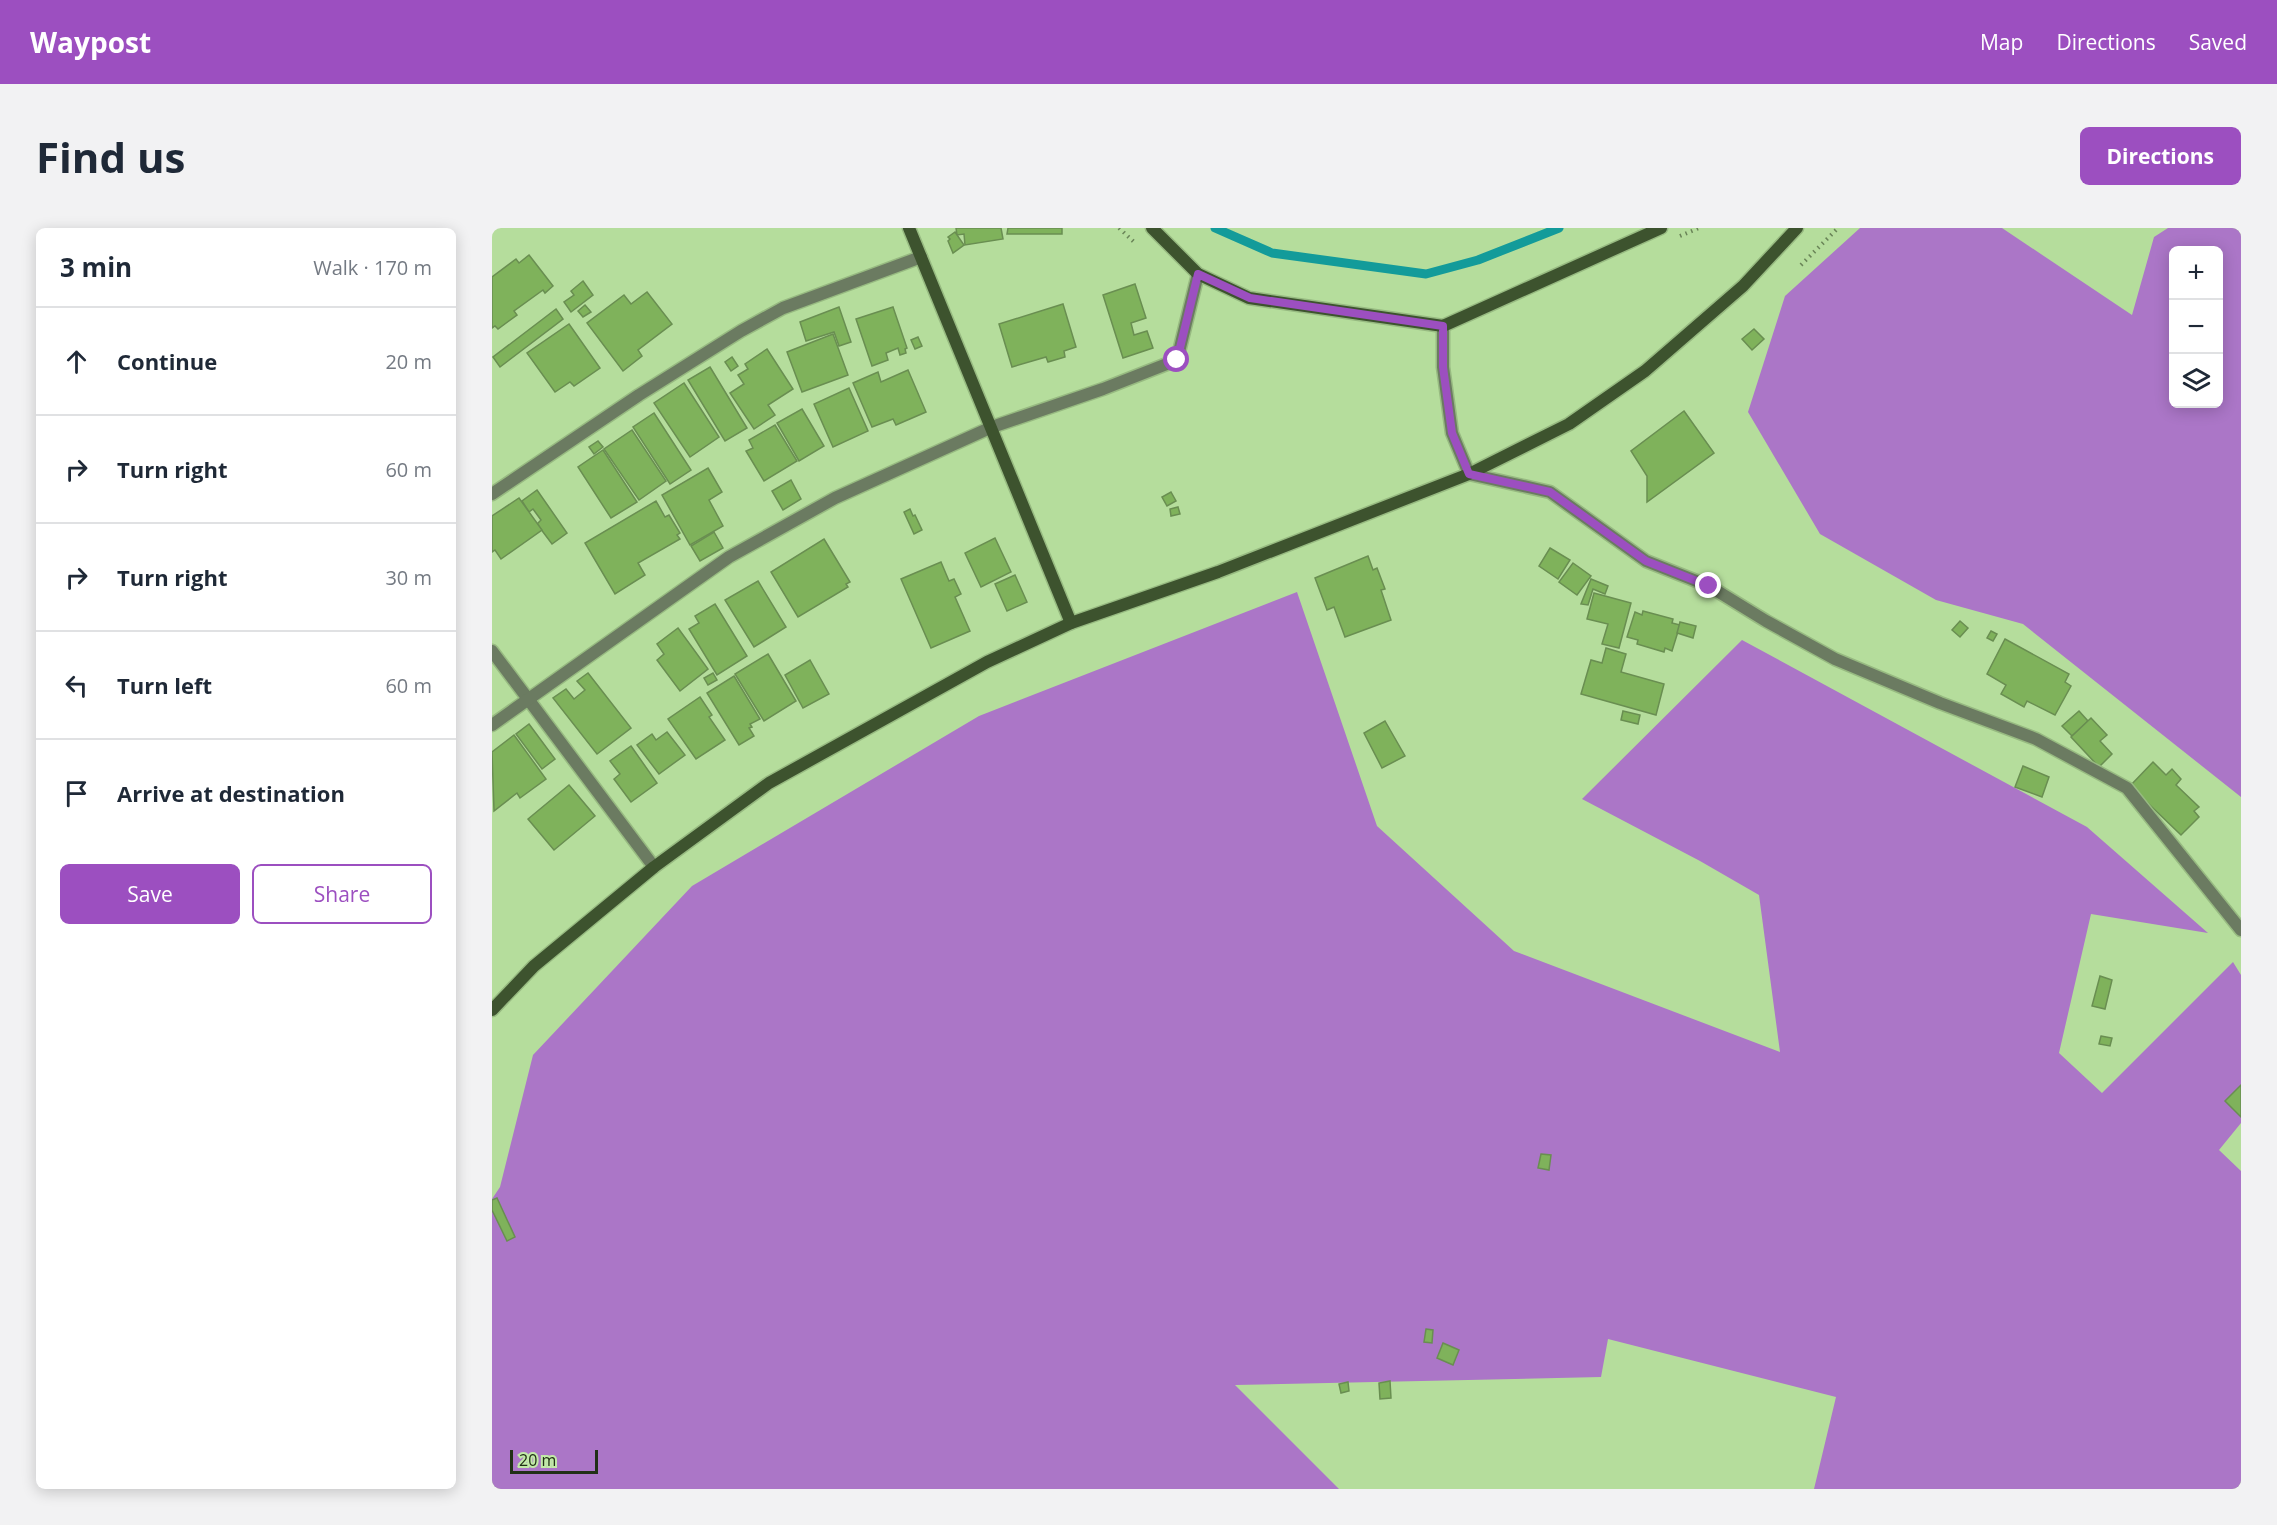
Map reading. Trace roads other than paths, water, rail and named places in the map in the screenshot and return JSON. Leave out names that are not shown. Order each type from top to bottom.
[{"type":"street","points":[[909,228],[1071,622]]},
{"type":"street","points":[[1152,228],[1198,274],[1250,298],[1443,326],[1661,228]]},
{"type":"street","points":[[492,1010],[534,966],[654,867],[769,783],[987,662],[1071,622],[1218,572],[1469,474],[1569,424],[1645,371],[1743,286],[1797,228]]},
{"type":"street","points":[[492,494],[639,395],[774,313],[921,256]]},
{"type":"street","points":[[492,725],[729,557],[834,498],[992,427],[1103,389],[1177,360],[1198,274]]},
{"type":"street","points":[[1443,326],[1443,367],[1452,433],[1469,474]]},
{"type":"street","points":[[1469,474],[1550,492],[1646,561],[1709,586],[1835,660],[1940,704],[2036,740],[2127,788],[2241,930]]},
{"type":"street","points":[[492,651],[654,867]]},
{"type":"waterway","points":[[1215,228],[1272,253],[1426,274],[1478,260],[1559,228]]}]
